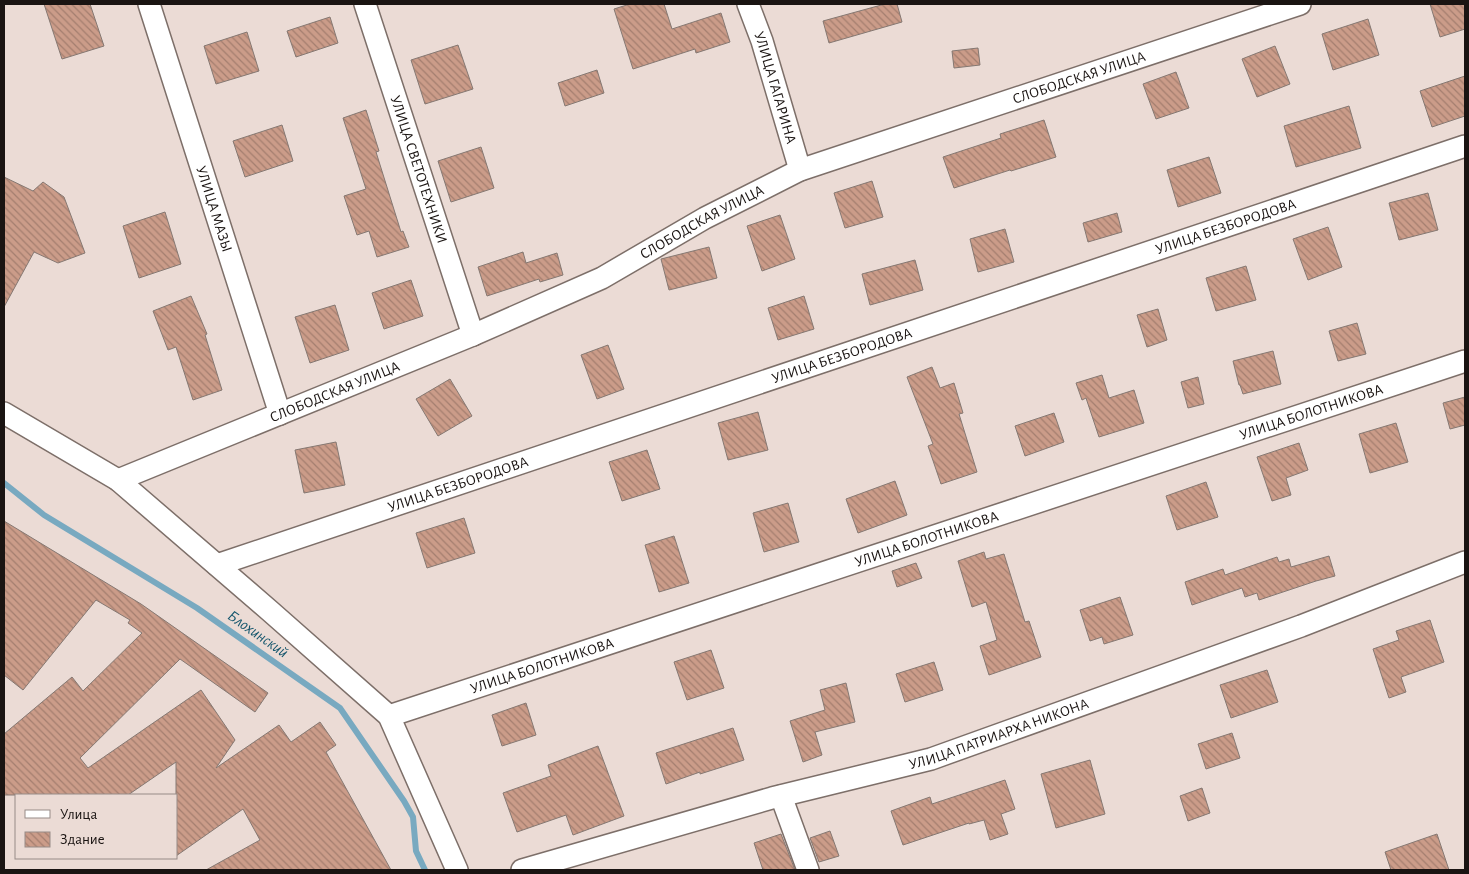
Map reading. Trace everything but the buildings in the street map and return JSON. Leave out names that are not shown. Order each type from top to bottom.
[{"type":"street","name":"УЛИЦА МАЗЫ","points":[[149,4],[280,414]]},
{"type":"street","name":"УЛИЦА СВЕТОТЕХНИКИ","points":[[365,4],[473,335]]},
{"type":"street","name":"УЛИЦА ГАГАРИНА","points":[[748,4],[762,41],[800,170]]},
{"type":"street","name":"СЛОБОДСКАЯ УЛИЦА","points":[[118,480],[473,335],[602,278],[705,218],[800,170],[1300,4]]},
{"type":"street","name":"УЛИЦА БЕЗБОРОДОВА","points":[[217,565],[1465,146]]},
{"type":"street","name":"УЛИЦА БОЛОТНИКОВА","points":[[389,716],[1465,361]]},
{"type":"street","points":[[4,413],[118,480],[389,716],[457,870]]},
{"type":"street","name":"УЛИЦА ПАТРИАРХА НИКОНА","points":[[522,870],[781,796],[931,759],[1301,626],[1465,562]]},
{"type":"street","points":[[781,796],[808,870]]},
{"type":"waterway","name":"Блохинский","points":[[4,483],[44,515],[197,608],[340,708],[413,817],[416,851],[425,870]]}]
